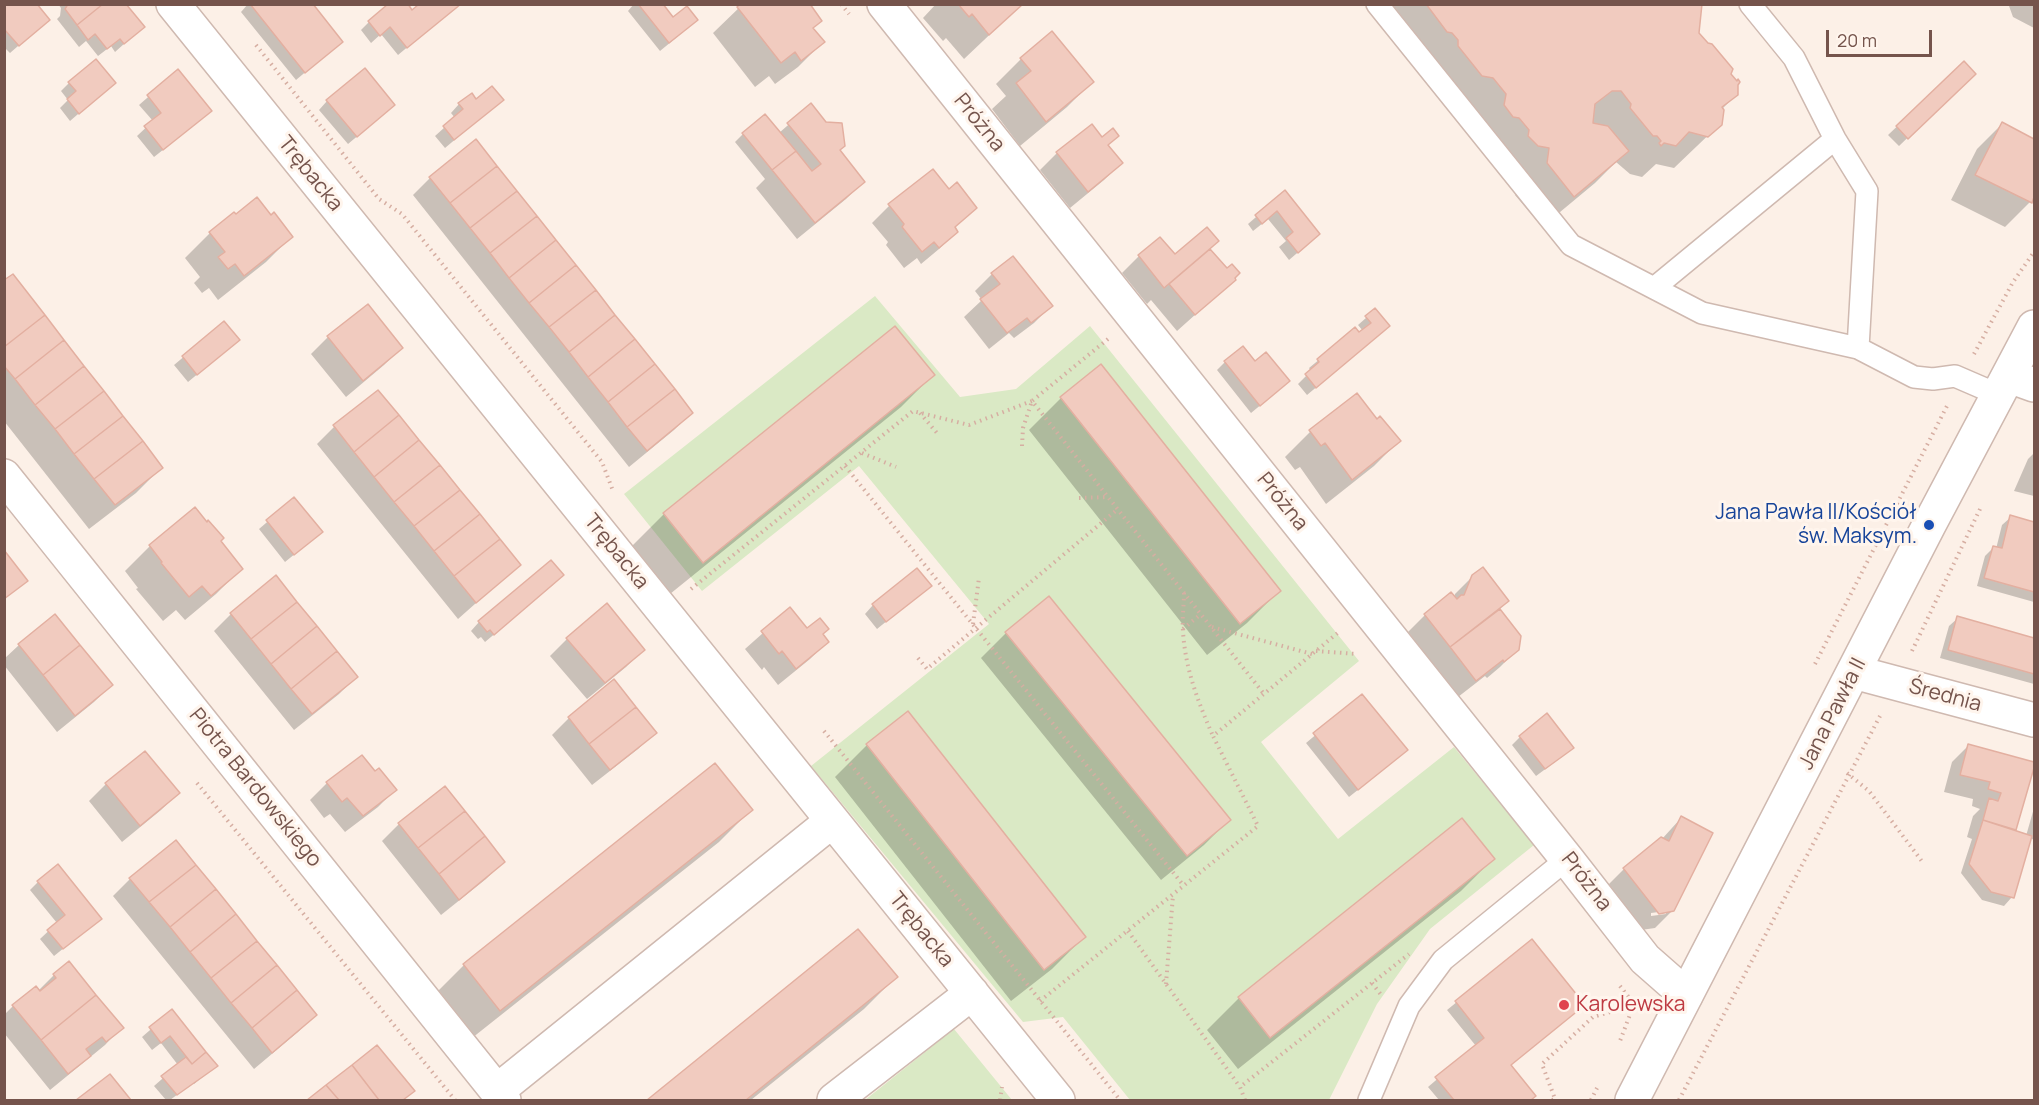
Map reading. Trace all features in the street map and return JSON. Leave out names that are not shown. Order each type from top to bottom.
[{"type":"street","name":"Trębacka","points":[[173,4],[1058,1101]]},
{"type":"street","name":"Próżna","points":[[884,4],[1568,858],[1645,959],[1686,995]]},
{"type":"street","name":"Jana Pawła II","points":[[1632,1101],[1854,672],[2014,385],[2034,327]]},
{"type":"street","name":"Piotra Bardowskiego","points":[[4,476],[501,1098]]},
{"type":"street","name":"Średnia","points":[[1854,672],[2034,720]]},
{"type":"street","points":[[501,1098],[832,821]]},
{"type":"street","points":[[834,1101],[972,993]]},
{"type":"lane","points":[[1377,4],[1572,245],[1702,313],[1858,348],[1914,377],[1933,379],[1955,376],[1960,379],[2014,385]]},
{"type":"lane","points":[[1750,4],[1794,58],[1835,139],[1867,191],[1858,348]]},
{"type":"lane","points":[[1654,288],[1835,139]]},
{"type":"lane","points":[[1369,1101],[1409,1006],[1443,960],[1568,858]]},
{"type":"path","points":[[842,4],[856,23]]},
{"type":"path","points":[[256,45],[380,199],[402,214],[587,443],[602,462],[612,490],[620,499]]},
{"type":"path","points":[[1818,657],[1960,379],[2013,282],[2034,252]]},
{"type":"path","points":[[692,588],[913,411],[969,425],[1032,401],[1108,339],[1101,330]]},
{"type":"path","points":[[1022,446],[1023,428],[1032,401]]},
{"type":"path","points":[[1032,401],[1264,694]]},
{"type":"path","points":[[920,413],[937,433]]},
{"type":"path","points":[[862,453],[896,467]]},
{"type":"path","points":[[845,466],[1184,886]]},
{"type":"path","points":[[1079,498],[1108,497]]},
{"type":"path","points":[[1908,658],[1981,508]]},
{"type":"path","points":[[918,658],[927,669],[974,626],[1118,510]]},
{"type":"path","points":[[974,626],[979,578]]},
{"type":"path","points":[[684,580],[699,597]]},
{"type":"path","points":[[1040,1001],[1258,826],[1199,705],[1187,666],[1183,630],[1184,593]]},
{"type":"path","points":[[1183,630],[1201,614]]},
{"type":"path","points":[[1212,627],[1314,652],[1358,654],[1352,646]]},
{"type":"path","points":[[1213,736],[1340,631],[1346,638]]},
{"type":"path","points":[[1679,1101],[1881,713]]},
{"type":"path","points":[[824,731],[1120,1101]]},
{"type":"path","points":[[1812,753],[1848,774],[1869,790],[1924,864]]},
{"type":"path","points":[[197,783],[455,1101]]},
{"type":"path","points":[[1166,984],[1173,895]]},
{"type":"path","points":[[1128,931],[1240,1088],[1245,1101]]},
{"type":"path","points":[[1240,1088],[1415,950]]},
{"type":"path","points":[[1619,986],[1634,1004]]},
{"type":"path","points":[[1617,1048],[1634,1004]]},
{"type":"path","points":[[1554,1100],[1542,1064],[1593,1017],[1634,1004]]},
{"type":"path","points":[[1591,1101],[1601,1080]]},
{"type":"path","points":[[1000,1101],[1004,1082]]},
{"type":"green space","points":[[875,296],[960,397],[1016,389],[1090,326],[1359,661],[1261,742],[1338,839],[1454,747],[1534,845],[1430,929],[1377,1004],[1329,1100],[1130,1100],[1063,1017],[1023,1022],[811,766],[989,624],[859,466],[702,591],[624,494]]},
{"type":"green space","points":[[954,1029],[1012,1100],[865,1100]]},
{"type":"building","points":[[37,4],[50,20],[19,46],[4,29],[4,5]]},
{"type":"building","points":[[68,4],[103,4],[77,25],[65,9]]},
{"type":"building","points":[[103,4],[126,4],[145,27],[124,44],[120,39],[107,49],[95,34],[88,40],[77,25]]},
{"type":"building","points":[[250,4],[313,4],[343,42],[305,73]]},
{"type":"building","points":[[388,4],[408,4],[412,10],[419,4],[461,4],[407,48],[390,27],[380,36],[368,21]]},
{"type":"building","points":[[638,4],[663,4],[673,17],[687,6],[698,20],[669,43]]},
{"type":"building","points":[[740,4],[810,4],[822,21],[813,28],[825,42],[801,61],[795,52],[781,63],[737,7]]},
{"type":"building","points":[[958,4],[1023,4],[989,35],[972,14],[969,17]]},
{"type":"building","points":[[1426,4],[1702,4],[1699,33],[1708,43],[1712,44],[1733,69],[1731,74],[1740,82],[1738,95],[1722,107],[1724,110],[1722,125],[1708,137],[1689,132],[1676,146],[1664,143],[1661,146],[1659,143],[1661,141],[1657,136],[1653,136],[1630,108],[1631,104],[1621,91],[1612,91],[1595,104],[1593,123],[1608,126],[1629,151],[1574,197],[1547,163],[1549,148],[1538,146],[1528,136],[1529,130],[1519,118],[1513,117],[1504,105],[1506,94],[1493,78],[1482,76],[1458,46],[1458,40],[1452,33],[1447,32]]},
{"type":"building","points":[[1052,31],[1094,82],[1046,122],[1016,83],[1031,71],[1020,58]]},
{"type":"building","points":[[96,59],[116,83],[79,114],[67,99],[76,91],[68,82]]},
{"type":"building","points":[[1964,61],[1976,74],[1908,139],[1896,126]]},
{"type":"building","points":[[365,68],[395,105],[357,137],[326,100]]},
{"type":"building","points":[[178,69],[212,111],[163,150],[144,126],[161,113],[147,95]]},
{"type":"building","points":[[492,86],[504,100],[454,140],[443,126],[463,109],[458,103],[472,93],[476,99]]},
{"type":"building","points":[[811,103],[826,122],[842,123],[845,146],[840,150],[865,182],[815,223],[772,170],[796,151],[812,171],[821,164],[787,123]]},
{"type":"building","points":[[765,114],[796,151],[772,170],[742,133]]},
{"type":"building","points":[[2002,122],[2034,139],[2034,197],[2032,203],[1975,175]]},
{"type":"building","points":[[1092,124],[1102,137],[1113,128],[1119,136],[1108,145],[1123,163],[1088,192],[1056,152]]},
{"type":"building","points":[[476,139],[497,166],[450,203],[429,177]]},
{"type":"building","points":[[497,166],[517,191],[470,228],[450,203]]},
{"type":"building","points":[[933,169],[949,189],[957,182],[977,208],[955,227],[958,232],[939,248],[934,242],[922,252],[902,227],[904,224],[888,204]]},
{"type":"building","points":[[1285,190],[1320,234],[1298,253],[1286,238],[1293,232],[1277,211],[1262,224],[1255,215]]},
{"type":"building","points":[[517,191],[537,216],[490,253],[470,228]]},
{"type":"building","points":[[257,197],[271,215],[274,212],[293,237],[244,276],[235,264],[228,269],[218,257],[225,252],[209,232]]},
{"type":"building","points":[[537,216],[556,240],[509,278],[490,253]]},
{"type":"building","points":[[1207,227],[1219,241],[1164,288],[1138,255],[1160,237],[1175,254]]},
{"type":"building","points":[[556,240],[576,265],[529,303],[509,278]]},
{"type":"building","points":[[1210,249],[1227,268],[1232,264],[1240,273],[1235,278],[1236,280],[1195,315],[1169,284]]},
{"type":"building","points":[[1013,256],[1053,306],[1031,323],[1027,318],[1007,333],[980,299],[1000,284],[991,273]]},
{"type":"building","points":[[576,265],[596,290],[549,327],[529,303]]},
{"type":"building","points":[[13,274],[45,315],[4,347],[4,280]]},
{"type":"building","points":[[596,290],[615,315],[569,352],[549,327]]},
{"type":"building","points":[[368,304],[403,348],[363,381],[327,336]]},
{"type":"building","points":[[1375,308],[1390,326],[1316,388],[1305,374],[1319,362],[1317,359],[1355,327],[1359,332],[1371,323],[1365,316]]},
{"type":"building","points":[[45,315],[64,340],[15,379],[4,366],[4,347]]},
{"type":"building","points":[[615,315],[635,339],[588,377],[569,352]]},
{"type":"building","points":[[224,321],[240,340],[197,375],[182,356]]},
{"type":"building","points":[[895,326],[935,375],[703,563],[663,513]]},
{"type":"building","points":[[635,339],[655,364],[608,402],[588,377]]},
{"type":"building","points":[[64,340],[84,366],[35,405],[15,379]]},
{"type":"building","points":[[1243,346],[1255,361],[1266,352],[1290,381],[1260,406],[1224,361]]},
{"type":"building","points":[[655,364],[675,389],[627,427],[608,402]]},
{"type":"building","points":[[1101,364],[1281,591],[1240,624],[1060,397]]},
{"type":"building","points":[[84,366],[104,391],[55,429],[35,405]]},
{"type":"building","points":[[675,389],[693,413],[647,451],[627,427]]},
{"type":"building","points":[[378,390],[399,415],[354,452],[333,425]]},
{"type":"building","points":[[104,391],[123,416],[74,454],[55,429]]},
{"type":"building","points":[[1357,393],[1377,419],[1380,416],[1401,441],[1352,480],[1325,443],[1321,446],[1309,430]]},
{"type":"building","points":[[399,415],[419,440],[374,477],[354,452]]},
{"type":"building","points":[[123,416],[143,441],[94,479],[74,454]]},
{"type":"building","points":[[419,440],[440,465],[394,502],[374,477]]},
{"type":"building","points":[[143,441],[163,468],[115,505],[94,479]]},
{"type":"building","points":[[440,465],[460,490],[414,526],[394,502]]},
{"type":"building","points":[[460,490],[480,514],[434,551],[414,526]]},
{"type":"building","points":[[294,497],[323,532],[294,555],[266,520]]},
{"type":"building","points":[[195,507],[224,538],[221,541],[243,569],[211,596],[202,586],[189,597],[149,545]]},
{"type":"building","points":[[480,514],[500,539],[454,576],[434,551]]},
{"type":"building","points":[[2010,515],[2034,522],[2034,592],[1984,578],[1993,546],[2002,548]]},
{"type":"building","points":[[500,539],[521,565],[476,603],[454,576]]},
{"type":"building","points":[[4,550],[28,581],[4,599]]},
{"type":"building","points":[[551,560],[564,575],[494,635],[490,630],[487,632],[478,621]]},
{"type":"building","points":[[1483,567],[1509,601],[1450,647],[1424,614],[1451,592],[1457,599],[1464,595],[1472,575]]},
{"type":"building","points":[[917,568],[932,586],[886,622],[872,604]]},
{"type":"building","points":[[276,575],[297,602],[251,639],[230,613]]},
{"type":"building","points":[[1049,596],[1231,820],[1187,856],[1005,632]]},
{"type":"building","points":[[297,602],[317,626],[271,664],[251,639]]},
{"type":"building","points":[[607,603],[645,650],[605,683],[566,638]]},
{"type":"building","points":[[790,607],[807,628],[820,618],[829,629],[823,634],[829,642],[796,669],[782,651],[779,654],[761,631]]},
{"type":"building","points":[[1500,609],[1521,636],[1519,650],[1476,681],[1450,647]]},
{"type":"building","points":[[55,614],[80,645],[43,675],[18,644]]},
{"type":"building","points":[[1957,616],[2034,638],[2034,674],[1948,650]]},
{"type":"building","points":[[317,626],[337,651],[291,689],[271,664]]},
{"type":"building","points":[[80,645],[113,685],[75,716],[43,675]]},
{"type":"building","points":[[337,651],[358,677],[312,714],[291,689]]},
{"type":"building","points":[[614,679],[636,707],[589,744],[568,717]]},
{"type":"building","points":[[1362,694],[1408,750],[1358,790],[1313,733]]},
{"type":"building","points":[[636,707],[657,733],[610,770],[589,744]]},
{"type":"building","points":[[908,711],[1086,937],[1044,970],[866,744]]},
{"type":"building","points":[[1547,713],[1574,748],[1545,769],[1519,736]]},
{"type":"building","points":[[1968,744],[2034,762],[2016,830],[1983,820],[1989,798],[1998,801],[2001,793],[1988,789],[1990,782],[1960,775]]},
{"type":"building","points":[[145,751],[180,793],[140,826],[105,783]]},
{"type":"building","points":[[362,755],[375,771],[379,768],[397,790],[363,816],[347,798],[342,802],[326,782]]},
{"type":"building","points":[[715,763],[753,810],[500,1011],[463,964]]},
{"type":"building","points":[[445,786],[465,811],[418,848],[398,823]]},
{"type":"building","points":[[465,811],[485,836],[439,874],[418,848]]},
{"type":"building","points":[[1681,816],[1713,833],[1674,911],[1659,914],[1623,868],[1661,837],[1669,841]]},
{"type":"building","points":[[1462,818],[1495,859],[1270,1038],[1238,997]]},
{"type":"building","points":[[1983,820],[2032,836],[2014,898],[1991,892],[1969,864]]},
{"type":"building","points":[[485,836],[505,862],[459,900],[439,874]]},
{"type":"building","points":[[176,840],[196,865],[149,902],[129,878]]},
{"type":"building","points":[[58,864],[102,919],[63,949],[47,930],[65,915],[37,881]]},
{"type":"building","points":[[196,865],[216,889],[170,927],[149,902]]},
{"type":"building","points":[[216,889],[236,914],[190,952],[170,927]]},
{"type":"building","points":[[236,914],[257,941],[211,978],[190,952]]},
{"type":"building","points":[[858,929],[898,977],[746,1100],[647,1100]]},
{"type":"building","points":[[1532,939],[1585,1005],[1511,1065],[1536,1096],[1531,1100],[1454,1100],[1435,1077],[1484,1038],[1455,1001]]},
{"type":"building","points":[[257,941],[277,965],[231,1003],[211,978]]},
{"type":"building","points":[[69,961],[96,995],[41,1040],[12,1005],[36,986],[40,991],[56,978],[53,974]]},
{"type":"building","points":[[277,965],[297,990],[252,1028],[231,1003]]},
{"type":"building","points":[[297,990],[317,1015],[272,1053],[252,1028]]},
{"type":"building","points":[[96,995],[124,1028],[106,1042],[102,1037],[86,1049],[91,1056],[68,1074],[41,1040]]},
{"type":"building","points":[[172,1009],[206,1052],[192,1064],[170,1036],[161,1043],[149,1027]]},
{"type":"building","points":[[377,1045],[415,1091],[403,1100],[379,1100],[352,1065]]},
{"type":"building","points":[[206,1052],[218,1066],[177,1095],[161,1076],[186,1057],[192,1064]]},
{"type":"building","points":[[352,1065],[379,1100],[339,1100],[326,1085]]},
{"type":"building","points":[[110,1074],[131,1100],[76,1100]]},
{"type":"building","points":[[326,1085],[339,1100],[307,1100]]},
{"type":"place","name":"Jana Pawła II/Kościół św. Maksym.","points":[[1929,525]]},
{"type":"place","name":"Karolewska","points":[[1564,1005]]}]
